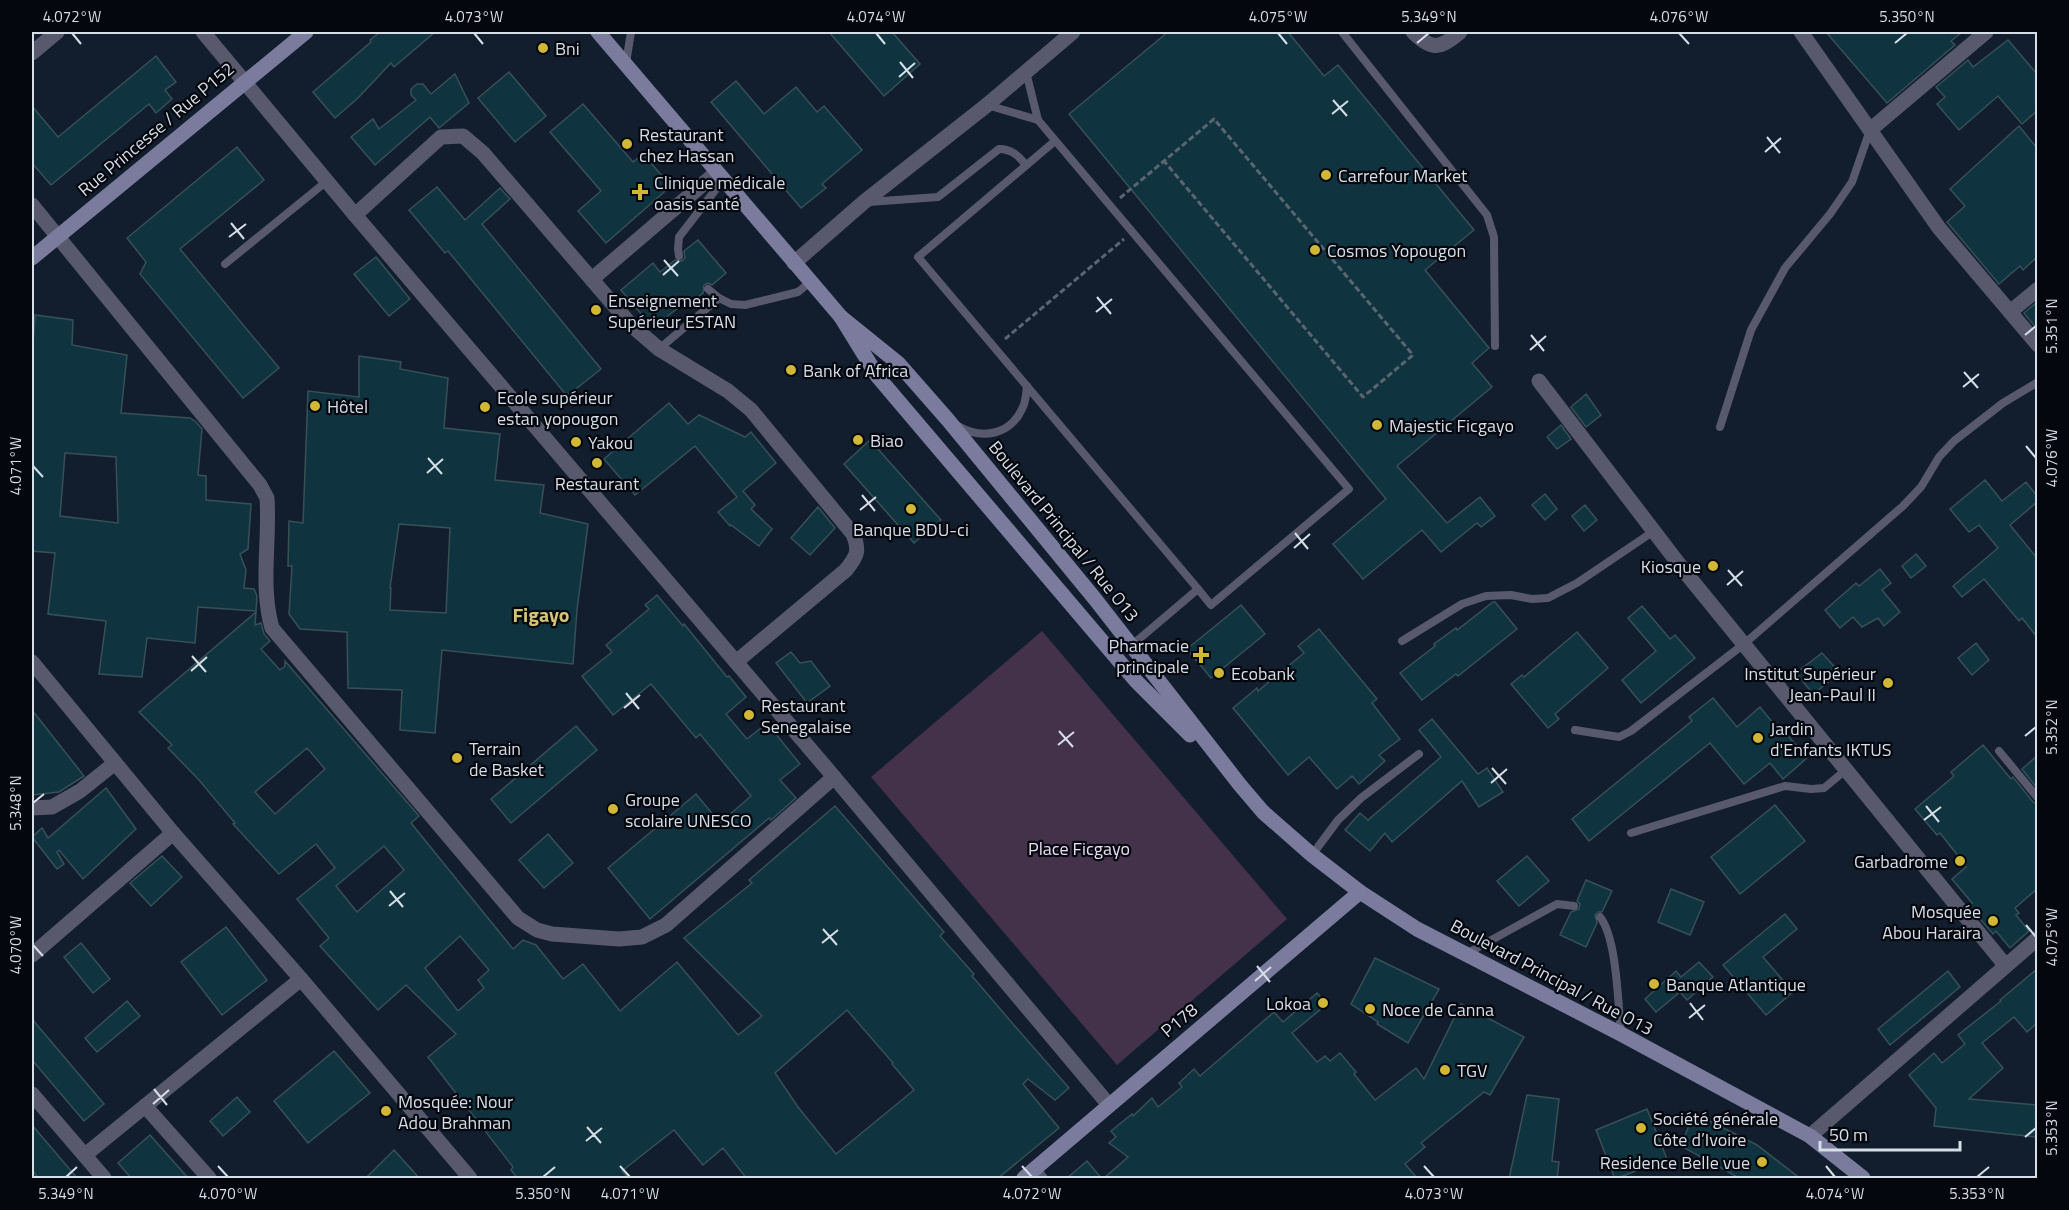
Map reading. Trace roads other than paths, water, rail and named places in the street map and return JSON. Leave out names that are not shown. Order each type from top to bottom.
[{"type":"main road","name":"Rue Princesse / Rue P152","points":[[32,258],[306,32]]},
{"type":"main road","name":"Boulevard Principal / Rue O13","points":[[598,32],[841,318],[878,376],[1136,681],[1240,785]]},
{"type":"main road","name":"Boulevard Principal / Rue O13","points":[[841,318],[898,363],[948,420],[1132,645],[1240,785],[1263,812],[1312,855],[1360,892],[1418,929],[1621,1034],[1810,1136],[1863,1179]]},
{"type":"main road","name":"P178","points":[[1035,1175],[1109,1105],[1360,892]]},
{"type":"street","points":[[32,53],[57,32]]},
{"type":"street","points":[[203,32],[355,215],[834,777],[1109,1105]]},
{"type":"street","points":[[794,263],[864,202],[987,105],[1073,32]]},
{"type":"street","points":[[1413,32],[1424,43],[1434,47],[1460,32]]},
{"type":"street","points":[[1801,32],[1939,228],[2037,345]]},
{"type":"street","points":[[1870,130],[1986,32]]},
{"type":"street","points":[[355,215],[441,137],[462,136],[483,153],[631,325],[659,349],[728,391],[751,410],[853,534],[858,546],[855,558],[846,570],[736,662]]},
{"type":"street","points":[[591,279],[720,176]]},
{"type":"street","points":[[32,205],[260,485],[267,498],[266,593],[267,612],[272,628],[518,918],[537,930],[552,934],[619,939],[642,938],[666,925],[834,777]]},
{"type":"street","points":[[2010,312],[2037,289]]},
{"type":"street","points":[[1539,381],[1744,644],[2005,964]]},
{"type":"street","points":[[32,662],[173,833],[301,979],[470,1179]]},
{"type":"street","points":[[32,808],[51,807],[80,791],[115,763]]},
{"type":"street","points":[[32,955],[173,833]]},
{"type":"street","points":[[1810,1136],[2037,938]]},
{"type":"street","points":[[85,1155],[301,979]]},
{"type":"street","points":[[32,1094],[104,1179]]},
{"type":"street","points":[[146,1106],[208,1179]]},
{"type":"lane","points":[[626,65],[632,32]]},
{"type":"lane","points":[[1342,32],[1487,214],[1494,237],[1495,346]]},
{"type":"lane","points":[[1026,72],[1038,120],[1349,489],[1211,605],[918,257],[1055,141]]},
{"type":"lane","points":[[987,105],[1038,120]]},
{"type":"lane","points":[[1720,427],[1751,330],[1785,268],[1830,214],[1852,182],[1870,130]]},
{"type":"lane","points":[[864,202],[938,197],[999,149],[1008,149],[1020,157],[1026,165]]},
{"type":"lane","points":[[679,256],[679,237],[720,176]]},
{"type":"lane","points":[[225,264],[327,181]]},
{"type":"lane","points":[[708,289],[731,304],[745,305],[798,292],[810,282]]},
{"type":"lane","points":[[659,349],[719,298]]},
{"type":"lane","points":[[1575,730],[1619,737],[1631,731],[1744,644],[1902,506],[1921,487],[1939,458],[1954,441],[2003,403],[2037,382]]},
{"type":"lane","points":[[948,420],[965,430],[979,434],[994,434],[1007,428],[1023,408],[1027,386]]},
{"type":"lane","points":[[1402,641],[1462,604],[1486,596],[1511,595],[1533,599],[1548,598],[1577,582],[1654,531]]},
{"type":"lane","points":[[1132,645],[1198,589]]},
{"type":"lane","points":[[1999,751],[2037,798]]},
{"type":"lane","points":[[1312,855],[1338,820],[1360,798],[1419,754]]},
{"type":"lane","points":[[1631,833],[1785,786],[1824,788],[1847,769]]},
{"type":"lane","points":[[1466,954],[1557,904],[1574,906]]},
{"type":"lane","points":[[1600,917],[1607,929],[1613,956],[1621,1034]]},
{"type":"place","name":"Bni","points":[[543,48]]},
{"type":"place","name":"Restaurant chez Hassan","points":[[627,144]]},
{"type":"place","name":"Carrefour Market","points":[[1326,175]]},
{"type":"place","name":"Clinique médicale oasis santé","points":[[640,192]]},
{"type":"place","name":"Cosmos Yopougon","points":[[1315,250]]},
{"type":"place","name":"Enseignement Supérieur ESTAN","points":[[596,310]]},
{"type":"place","name":"Bank of Africa","points":[[791,370]]},
{"type":"place","name":"Hôtel","points":[[315,406]]},
{"type":"place","name":"Ecole supérieur estan yopougon","points":[[485,407]]},
{"type":"place","name":"Majestic Ficgayo","points":[[1377,425]]},
{"type":"place","name":"Biao","points":[[858,440]]},
{"type":"place","name":"Yakou","points":[[576,442]]},
{"type":"place","name":"Restaurant","points":[[597,463]]},
{"type":"place","name":"Banque BDU-ci","points":[[911,509]]},
{"type":"place","name":"Kiosque","points":[[1713,566]]},
{"type":"place","name":"Pharmacie principale","points":[[1201,655]]},
{"type":"place","name":"Ecobank","points":[[1219,673]]},
{"type":"place","name":"Institut Supérieur Jean-Paul II","points":[[1888,683]]},
{"type":"place","name":"Restaurant Senegalaise","points":[[749,715]]},
{"type":"place","name":"Jardin d'Enfants IKTUS","points":[[1758,738]]},
{"type":"place","name":"Terrain de Basket","points":[[457,758]]},
{"type":"place","name":"Groupe scolaire UNESCO","points":[[613,809]]},
{"type":"place","name":"Garbadrome","points":[[1960,861]]},
{"type":"place","name":"Mosquée Abou Haraira","points":[[1993,921]]},
{"type":"place","name":"Banque Atlantique","points":[[1654,984]]},
{"type":"place","name":"Lokoa","points":[[1323,1003]]},
{"type":"place","name":"Noce de Canna","points":[[1370,1009]]},
{"type":"place","name":"TGV","points":[[1445,1070]]},
{"type":"place","name":"Mosquée: Nour Adou Brahman","points":[[386,1111]]},
{"type":"place","name":"Société générale Côte d’Ivoire","points":[[1641,1128]]},
{"type":"place","name":"Residence Belle vue","points":[[1762,1162]]},
{"type":"district","name":"Figayo","points":[[541,614]]},
{"type":"park label","name":"Place Ficgayo","points":[[1079,848]]}]
